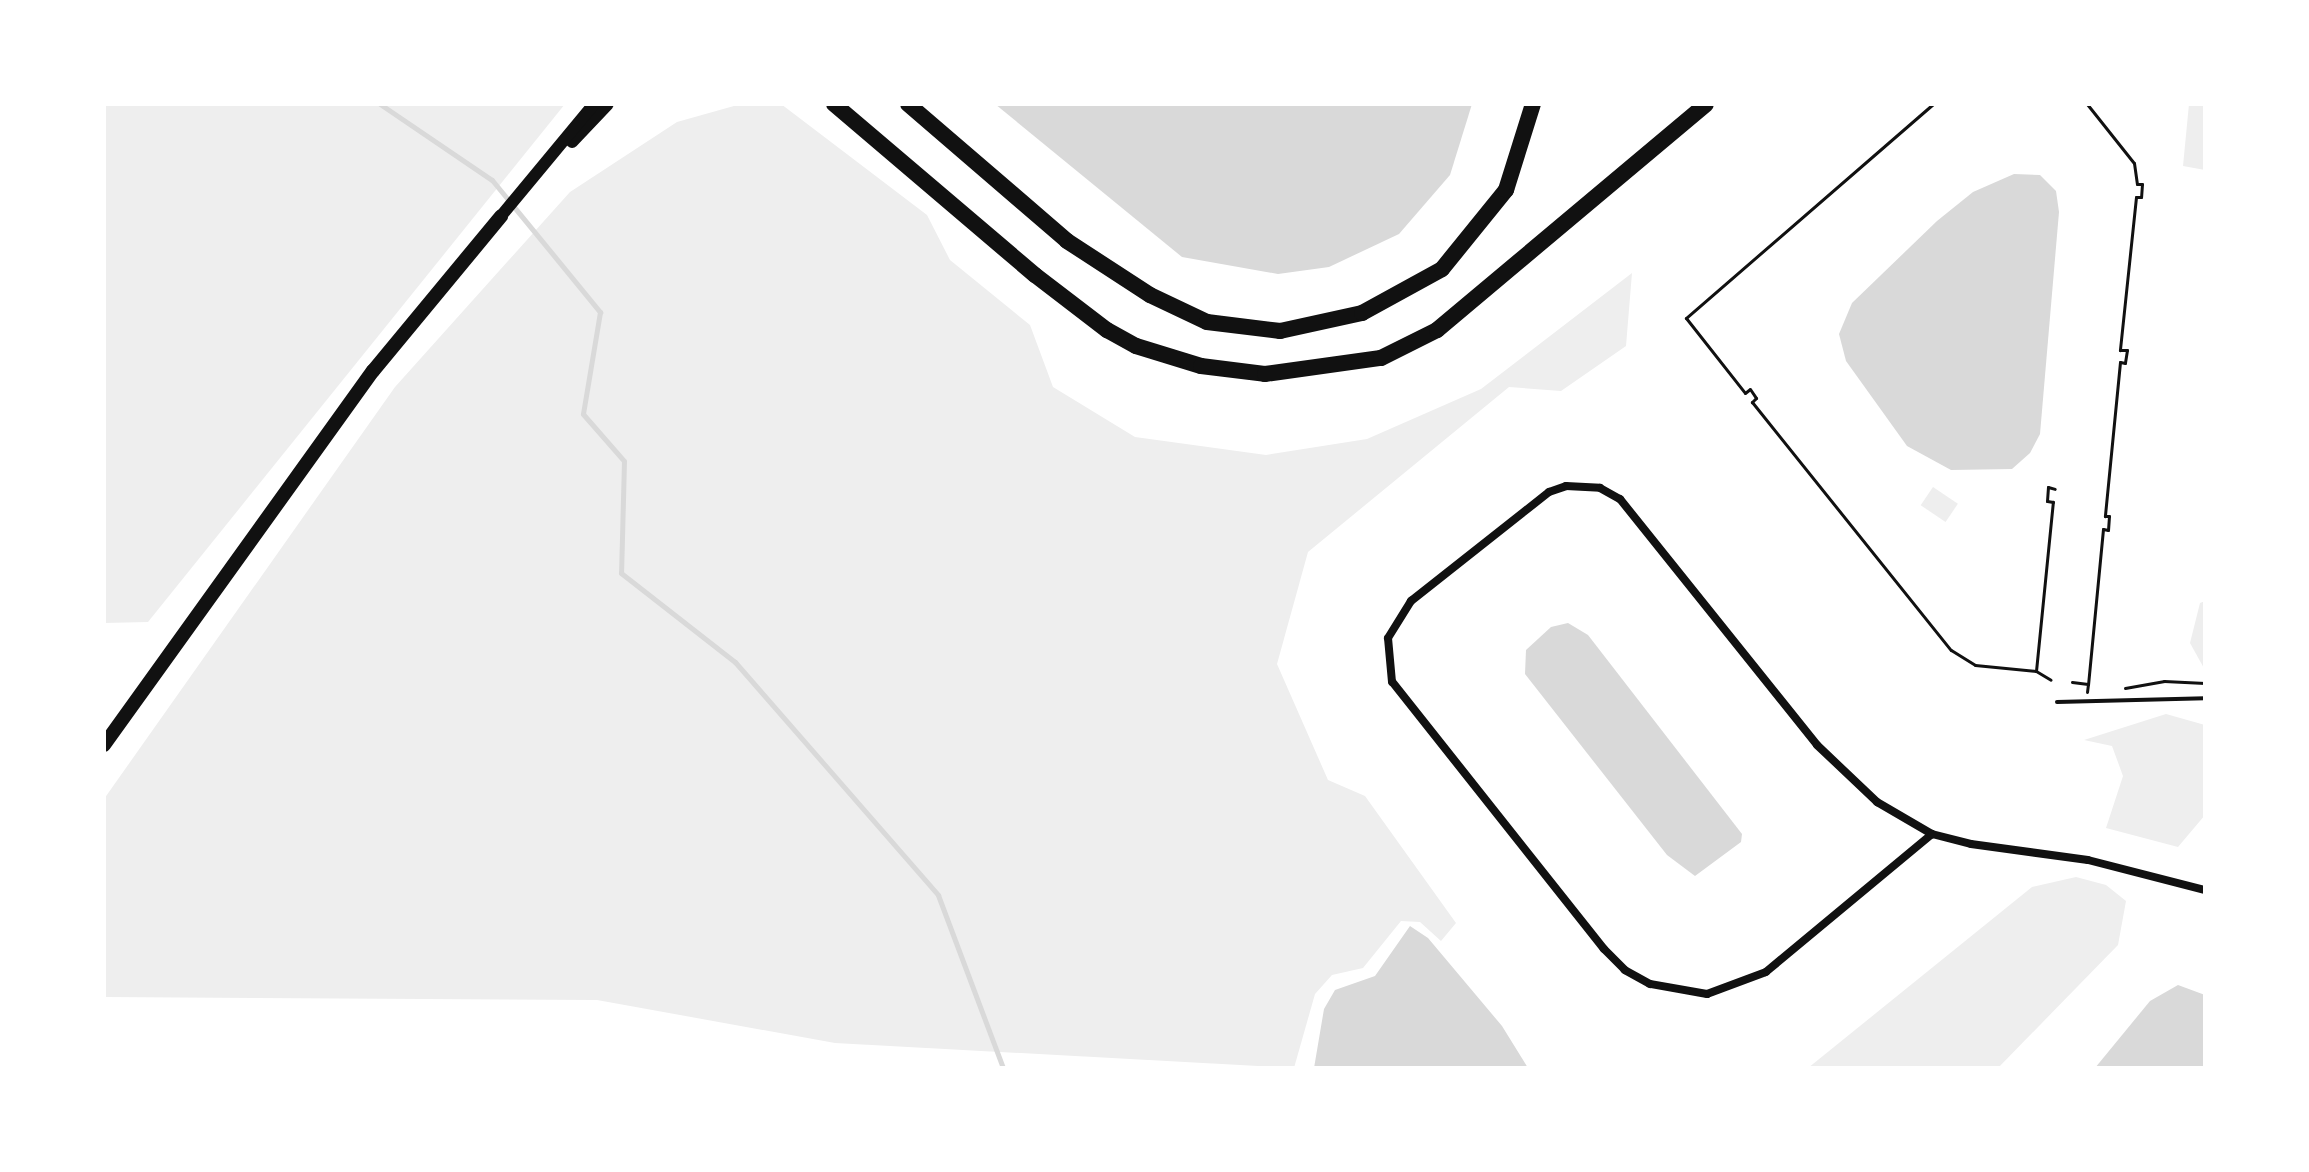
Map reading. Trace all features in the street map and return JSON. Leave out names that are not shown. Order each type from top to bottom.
[{"type":"highway","points":[[834,104],[1035,275],[1107,330],[1136,346],[1201,366],[1265,374],[1381,358],[1437,330],[1706,104]]},
{"type":"highway","points":[[908,104],[1067,241],[1150,295],[1207,322],[1280,331],[1362,313],[1442,269],[1506,190],[1533,104]]},
{"type":"main road","points":[[104,745],[373,371],[594,104]]},
{"type":"main road","points":[[539,170],[608,104]]},
{"type":"street","points":[[1932,834],[1766,972],[1734,988],[1707,994],[1650,984],[1625,970],[1604,949],[1392,682],[1386,662],[1388,638],[1411,601],[1549,492],[1584,485],[1620,499],[1843,775],[1877,802],[1932,834],[2001,850],[2088,860],[2205,890]]},
{"type":"lane","points":[[2057,702],[2205,698]]},
{"type":"path","points":[[1933,104],[1839,182],[1844,187],[1834,195],[1830,191],[1686,318],[1745,393],[1750,389],[1756,398],[1752,402],[1951,650],[1975,665],[2036,671],[2051,680]]},
{"type":"path","points":[[2087,104],[2134,163],[2137,184],[2142,184],[2141,197],[2136,197],[2120,350],[2127,350],[2125,363],[2120,362],[2105,516],[2109,516],[2108,530],[2103,529],[2087,693],[2098,692]]},
{"type":"path","points":[[2036,671],[2053,502],[2047,501],[2048,487],[2055,489]]},
{"type":"path","points":[[2113,690],[2164,681],[2205,683]]},
{"type":"path","points":[[2072,682],[2088,684]]},
{"type":"shaded area","points":[[104,104],[565,104],[148,622],[104,623]]},
{"type":"shaded area","points":[[741,104],[781,104],[927,215],[950,260],[1030,325],[1053,387],[1135,437],[1266,455],[1367,439],[1481,389],[1632,273],[1626,346],[1561,391],[1509,387],[1308,552],[1277,664],[1328,780],[1365,796],[1456,923],[1441,941],[1420,922],[1401,921],[1363,968],[1332,975],[1315,994],[1294,1068],[835,1043],[597,1000],[104,997],[104,799],[395,387],[570,192],[677,122]]},
{"type":"shaded area","points":[[995,104],[1472,104],[1450,175],[1399,234],[1329,267],[1278,274],[1182,257]]},
{"type":"shaded area","points":[[2189,104],[2205,104],[2205,170],[2183,166]]},
{"type":"shaded area","points":[[2014,174],[2040,175],[2056,191],[2059,212],[2040,434],[2030,453],[2012,469],[1951,470],[1907,446],[1846,361],[1839,334],[1852,303],[1937,221],[1973,192]]},
{"type":"shaded area","points":[[1933,487],[1958,504],[1946,522],[1921,505]]},
{"type":"shaded area","points":[[2205,601],[2205,670],[2190,643],[2200,603]]},
{"type":"shaded area","points":[[1568,623],[1588,635],[1742,834],[1741,842],[1695,876],[1667,855],[1525,674],[1526,650],[1551,627]]},
{"type":"shaded area","points":[[2166,714],[2205,725],[2205,815],[2178,847],[2106,828],[2123,776],[2112,746],[2084,740]]},
{"type":"shaded area","points":[[2076,877],[2106,885],[2126,901],[2118,945],[1998,1068],[1808,1068],[2032,887]]},
{"type":"shaded area","points":[[1410,926],[1428,938],[1502,1026],[1528,1068],[1314,1068],[1324,1009],[1335,990],[1375,976]]},
{"type":"shaded area","points":[[2178,985],[2205,995],[2205,1068],[2095,1068],[2150,1001]]},
{"type":"waterway","points":[[380,104],[492,180],[600,312],[583,414],[624,461],[621,573],[735,662],[938,895],[1003,1068]]}]
